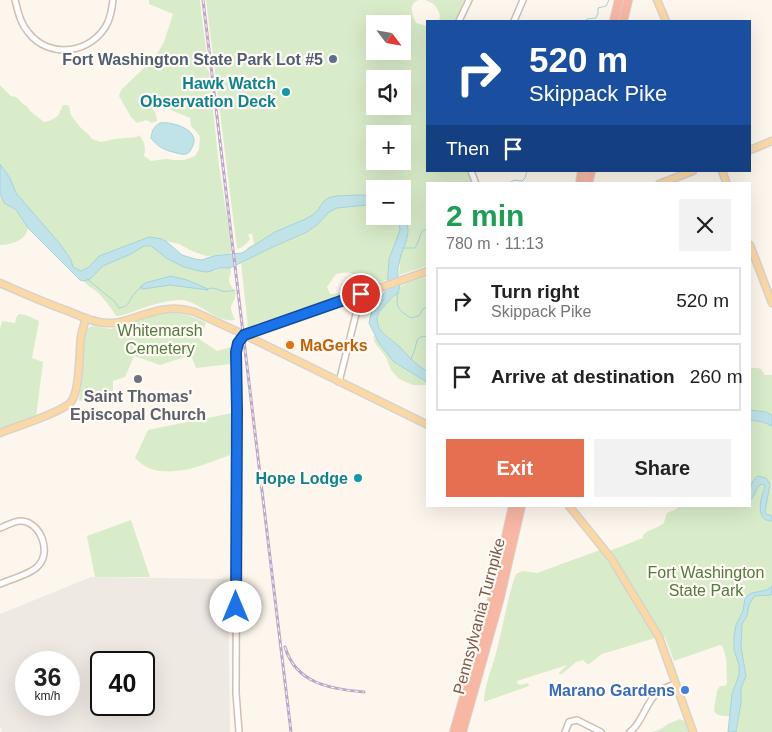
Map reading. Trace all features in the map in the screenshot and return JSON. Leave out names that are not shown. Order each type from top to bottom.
[{"type":"highway","points":[[614,20],[619,0]]},
{"type":"highway","points":[[623,20],[628,0]]},
{"type":"highway","name":"Pennsylvania Turnpike","points":[[454,732],[492,600],[513,507]]},
{"type":"highway","name":"Pennsylvania Turnpike","points":[[462,732],[499,600],[521,507]]},
{"type":"main road","points":[[657,0],[666,20]]},
{"type":"main road","points":[[751,150],[772,141]]},
{"type":"main road","points":[[664,182],[690,172]]},
{"type":"main road","points":[[751,248],[772,303]]},
{"type":"main road","points":[[244,335],[426,272]]},
{"type":"main road","points":[[0,283],[52,306],[99,322],[125,322],[169,308],[195,312],[426,424]]},
{"type":"main road","points":[[0,433],[56,412],[66,407],[72,401],[76,392],[81,337],[86,318]]},
{"type":"main road","points":[[259,343],[257,338],[260,329]]},
{"type":"main road","points":[[570,507],[603,547],[659,637],[693,732]]},
{"type":"street","points":[[15,0],[22,25],[32,37],[48,47],[64,50],[75,49],[94,40],[108,22],[113,0]]},
{"type":"street","points":[[459,20],[469,0]]},
{"type":"street","points":[[514,20],[523,0]]},
{"type":"street","points":[[339,382],[361,294]]},
{"type":"street","points":[[239,732],[236,693],[236,352],[238,343],[244,335]]},
{"type":"street","points":[[0,528],[18,521],[29,523],[39,532],[43,540],[44,550],[43,559],[34,570],[0,584]]},
{"type":"street","points":[[630,732],[638,725],[656,694],[662,689],[676,684]]},
{"type":"street","points":[[565,732],[569,722],[577,720],[601,732]]},
{"type":"shaded area","points":[[91,577],[228,579],[230,732],[2,732],[0,726],[0,614]]},
{"type":"green space","points":[[149,0],[200,0],[219,166],[232,249],[230,254],[207,256],[179,244],[149,237],[99,256],[89,267],[81,271],[73,267],[71,260],[61,245],[16,193],[10,178],[0,164],[0,85],[44,122],[58,116],[63,105],[67,105],[71,115],[92,139],[101,142],[137,137],[139,135],[143,140],[144,156],[151,161],[166,159],[184,160],[195,156],[199,149],[200,138],[191,126],[190,118],[159,105],[153,109],[157,121],[152,123],[146,120],[137,123],[131,117],[119,96],[121,90],[158,52],[164,42],[173,14],[149,4]]},
{"type":"green space","points":[[206,0],[418,0],[412,7],[413,17],[416,23],[426,26],[426,172],[467,172],[471,182],[426,182],[426,266],[399,275],[399,234],[389,259],[388,279],[373,286],[352,289],[355,284],[355,276],[353,274],[346,272],[336,274],[327,287],[330,294],[342,293],[341,295],[248,327],[241,263],[307,232],[318,224],[248,256],[247,248],[254,244],[252,233],[248,235],[250,239],[237,249]]},
{"type":"green space","points":[[425,0],[464,0],[456,20],[439,20],[440,16],[437,8]]},
{"type":"green space","points":[[0,194],[4,203],[16,211],[28,228],[24,236],[18,241],[0,245]]},
{"type":"green space","points":[[144,246],[155,249],[168,259],[186,266],[212,271],[230,268],[229,281],[236,293],[231,308],[235,320],[222,319],[194,304],[181,300],[157,304],[116,316],[101,296],[84,281],[90,279],[103,266]]},
{"type":"green space","points":[[426,277],[426,370],[385,334],[377,319],[385,304],[401,286]]},
{"type":"green space","name":"Whitemarsh Cemetery","points":[[162,313],[185,315],[206,323],[199,339],[217,351],[231,347],[233,350],[231,364],[196,368],[191,355],[160,365],[134,356],[125,377],[113,381],[113,391],[79,401],[86,329],[92,326],[111,329]]},
{"type":"green space","points":[[19,314],[39,321],[32,358],[43,362],[36,417],[0,431],[0,329],[2,321],[15,323]]},
{"type":"green space","points":[[375,335],[396,364],[408,369],[426,381],[426,385],[413,385],[399,379],[391,370],[386,357],[375,343],[373,337]]},
{"type":"green space","points":[[751,368],[760,368],[765,375],[772,375],[772,415],[766,412],[751,410]]},
{"type":"green space","points":[[232,413],[230,455],[191,468],[171,471],[151,469],[135,458],[148,430]]},
{"type":"green space","name":"Fort Washington State Park","points":[[751,420],[772,426],[772,732],[736,732],[741,703],[741,688],[746,676],[741,647],[742,636],[734,638],[734,650],[739,665],[739,675],[732,694],[730,716],[718,715],[714,710],[717,691],[720,686],[727,684],[726,659],[722,646],[720,645],[674,661],[665,637],[655,638],[602,654],[589,664],[583,660],[576,662],[562,674],[559,673],[567,665],[517,681],[520,685],[528,683],[529,686],[484,702],[516,574],[523,571],[537,573],[600,550],[612,550],[643,538],[645,533],[664,523],[667,513],[677,509],[677,507],[751,507],[751,495],[763,484],[765,486],[763,491],[768,481],[751,486]]},
{"type":"green space","points":[[131,520],[150,577],[95,577],[87,536]]},
{"type":"green space","points":[[680,719],[686,724],[688,732],[652,732],[661,729]]},
{"type":"water","points":[[160,123],[179,126],[190,132],[194,143],[189,153],[182,154],[170,151],[153,141],[151,138],[152,131]]},
{"type":"water","points":[[0,164],[10,178],[16,193],[61,245],[71,260],[73,267],[81,271],[89,267],[99,256],[149,237],[162,239],[182,255],[195,259],[202,260],[213,256],[242,253],[275,232],[311,216],[328,198],[366,195],[366,205],[337,208],[329,212],[307,232],[230,268],[221,268],[207,272],[199,271],[184,267],[166,258],[150,246],[144,246],[103,266],[90,279],[84,281],[80,280],[28,228],[16,210],[4,203],[0,193]]},
{"type":"water","points":[[399,225],[407,225],[407,240],[398,266],[400,285],[398,294],[392,297],[379,313],[377,319],[379,328],[385,335],[426,370],[426,381],[394,362],[379,343],[369,323],[372,310],[387,289],[389,259],[400,230]]},
{"type":"water","points":[[171,276],[187,280],[208,290],[170,285],[143,289],[140,287],[145,283]]},
{"type":"water","points":[[751,410],[766,412],[772,415],[772,426],[751,420]]},
{"type":"water","points":[[758,476],[766,478],[770,484],[765,512],[772,516],[772,521],[766,520],[761,513],[760,508],[765,486],[763,484],[758,487],[751,499],[751,487]]},
{"type":"water","points":[[772,586],[771,595],[755,596],[753,598],[742,624],[741,647],[746,676],[741,688],[741,703],[736,732],[728,732],[732,694],[739,675],[739,665],[734,650],[736,625],[743,611],[745,598],[752,593],[767,590]]},
{"type":"waterway","points":[[586,20],[596,18],[598,8],[606,6],[609,0]]},
{"type":"waterway","points":[[511,182],[514,180],[522,181],[527,172]]},
{"type":"waterway","points":[[403,248],[415,248],[422,231],[426,230]]},
{"type":"waterway","points":[[87,279],[114,301],[119,308],[127,304],[142,287]]},
{"type":"waterway","points":[[207,289],[235,290]]},
{"type":"waterway","points":[[397,293],[398,307],[411,318],[419,316],[426,307]]},
{"type":"waterway","points":[[411,359],[417,340],[420,337],[426,336]]},
{"type":"railway","points":[[203,0],[291,732]]},
{"type":"railway","points":[[285,647],[290,659],[306,677],[327,686],[364,692]]},
{"type":"place","name":"Fort Washington State Park Lot #5","points":[[333,59]]},
{"type":"place","name":"Hawk Watch Observation Deck","points":[[286,92]]},
{"type":"place","name":"MaGerks","points":[[290,345]]},
{"type":"place","name":"Saint Thomas' Episcopal Church","points":[[138,379]]},
{"type":"place","name":"Hope Lodge","points":[[358,478]]},
{"type":"place","name":"Marano Gardens","points":[[685,690]]},
{"type":"route","points":[[236,607],[236,352],[238,343],[244,335],[361,294]]}]
